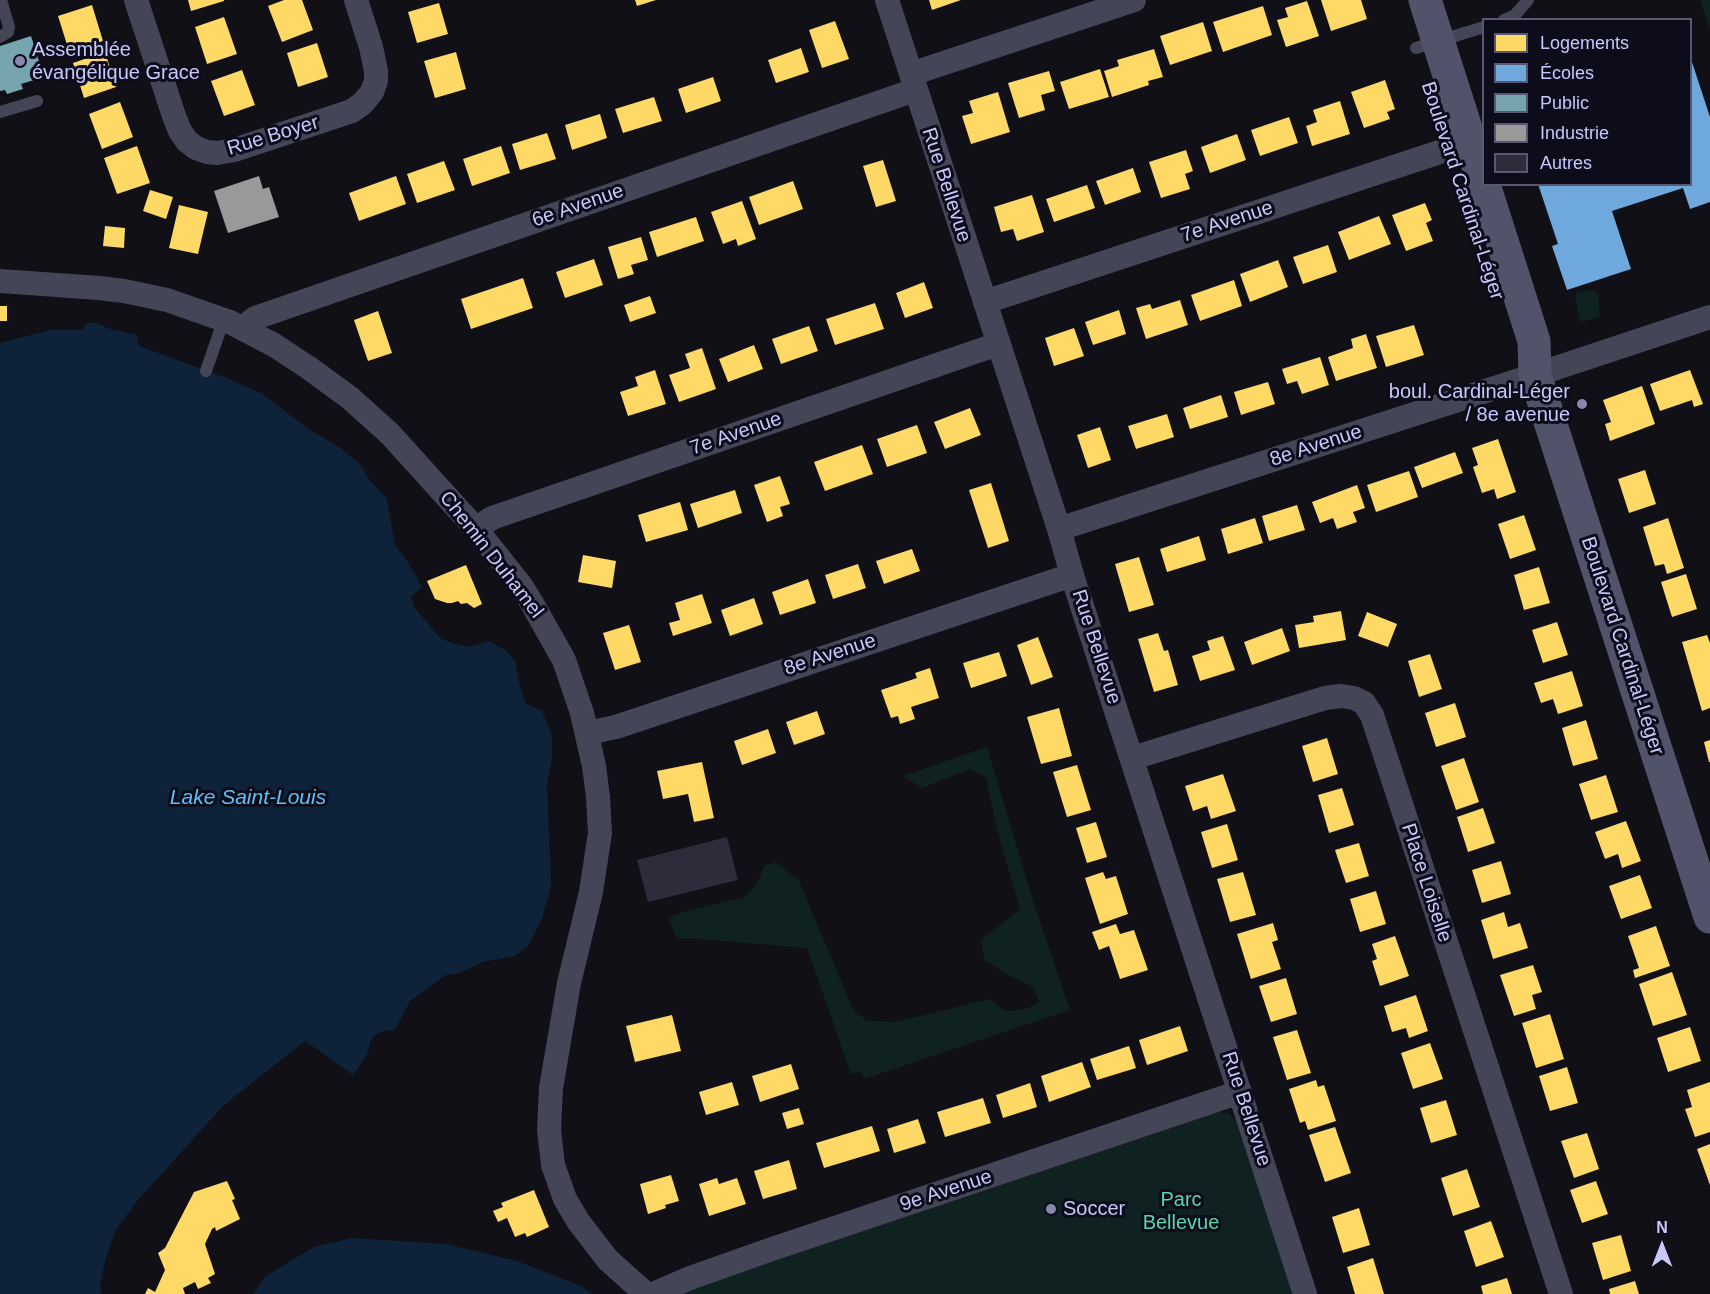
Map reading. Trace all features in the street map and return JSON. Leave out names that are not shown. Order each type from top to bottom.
[{"type":"street","name":"Rue Boyer","points":[[136,0],[180,131],[196,148],[217,153],[234,150],[352,111],[363,103],[372,92],[376,81],[376,70],[356,0]]},
{"type":"street","name":"Rue Bellevue","points":[[887,0],[1305,1294]]},
{"type":"street","name":"6e Avenue","points":[[235,324],[913,82],[1134,0]]},
{"type":"street","name":"Boulevard Cardinal-Léger","points":[[1401,0],[1427,44],[1459,146],[1534,341],[1535,375],[1710,916]]},
{"type":"street","name":"Boulevard Cardinal-Léger","points":[[1425,0],[1427,44]]},
{"type":"street","name":"7e Avenue","points":[[985,302],[1459,146]]},
{"type":"street","name":"Chemin Duhamel","points":[[0,281],[123,291],[167,300],[235,324],[309,368],[363,409],[398,442],[476,529],[522,587],[551,635],[571,677],[594,766],[600,833],[599,852],[569,983],[556,1055],[549,1114],[550,1148],[562,1191],[578,1221],[608,1260],[646,1294]]},
{"type":"street","name":"8e Avenue","points":[[1059,529],[1710,317]]},
{"type":"street","name":"7e Avenue","points":[[476,529],[492,518],[998,344]]},
{"type":"street","name":"8e Avenue","points":[[587,733],[616,727],[1072,575]]},
{"type":"street","name":"Place Loiselle","points":[[1133,758],[1325,698],[1341,696],[1354,698],[1364,703],[1372,715],[1561,1294]]},
{"type":"street","name":"9e Avenue","points":[[653,1294],[690,1278],[772,1249],[1240,1092]]},
{"type":"lane","points":[[0,37],[8,32],[9,27],[1,0]]},
{"type":"lane","points":[[1508,18],[1515,15],[1528,0]]},
{"type":"lane","points":[[1427,44],[1482,28]]},
{"type":"lane","points":[[0,112],[37,101]]},
{"type":"lane","points":[[206,371],[235,324]]},
{"type":"green space","points":[[1700,0],[1710,0],[1710,30]]},
{"type":"green space","points":[[1594,290],[1598,295],[1600,317],[1580,322],[1575,297],[1577,293]]},
{"type":"green space","points":[[987,747],[1031,895],[1070,1010],[864,1079],[861,1072],[851,1074],[807,948],[677,939],[668,918],[686,911],[745,897],[755,887],[764,866],[776,862],[799,881],[853,1009],[867,1021],[896,1022],[989,999],[1005,1011],[1026,1009],[1039,1002],[1033,987],[1006,974],[984,959],[981,940],[1020,909],[997,830],[986,778],[970,769],[922,788],[903,776]]},
{"type":"green space","name":"Parc Bellevue","points":[[1214,1112],[1229,1113],[1242,1128],[1295,1294],[684,1294],[693,1288]]},
{"type":"water","name":"Lake Saint-Louis","points":[[87,323],[96,323],[110,329],[137,335],[139,346],[261,393],[360,464],[368,478],[387,499],[395,545],[422,587],[411,597],[414,607],[440,638],[469,647],[489,641],[505,650],[515,661],[526,704],[542,711],[552,735],[552,759],[547,783],[551,887],[542,918],[528,946],[515,956],[482,962],[460,973],[446,975],[410,1001],[395,1030],[374,1035],[368,1053],[353,1075],[305,1041],[224,1105],[138,1200],[115,1231],[105,1261],[100,1286],[101,1294],[0,1294],[0,343],[50,330],[82,330]]},
{"type":"water","points":[[352,1238],[446,1244],[517,1261],[581,1286],[593,1294],[253,1294],[266,1276],[314,1247]]},
{"type":"building: Logements","points":[[188,0],[224,0],[224,1],[191,11]]},
{"type":"building: Logements","points":[[284,0],[302,0],[313,30],[282,42],[268,6]]},
{"type":"building: Logements","points":[[635,0],[656,0],[637,6]]},
{"type":"building: Logements","points":[[929,0],[961,0],[932,10]]},
{"type":"building: Logements","points":[[1321,0],[1361,0],[1367,19],[1331,31]]},
{"type":"building: Logements","points":[[1307,1],[1319,36],[1286,47],[1277,20],[1288,17],[1285,8]]},
{"type":"building: Logements","points":[[439,3],[448,34],[417,43],[408,12]]},
{"type":"building: Logements","points":[[92,5],[103,41],[69,51],[58,16]]},
{"type":"building: Logements","points":[[1263,6],[1272,35],[1223,52],[1213,22]]},
{"type":"building: Logements","points":[[224,17],[237,54],[207,64],[195,27]]},
{"type":"building: Logements","points":[[835,21],[849,59],[822,68],[809,30]]},
{"type":"building: Logements","points":[[1203,22],[1212,51],[1170,65],[1160,36]]},
{"type":"building: Logements","points":[[317,43],[328,77],[298,87],[287,53]]},
{"type":"building: Logements","points":[[801,48],[809,72],[776,83],[768,60]]},
{"type":"building: Logements","points":[[1154,49],[1163,77],[1148,81],[1149,85],[1112,97],[1104,71],[1119,66],[1117,60]]},
{"type":"building: Logements","points":[[105,52],[116,87],[84,98],[73,63]]},
{"type":"building: Logements","points":[[456,52],[466,89],[435,98],[424,61]]},
{"type":"building: Logements","points":[[1100,69],[1109,97],[1069,109],[1060,82]]},
{"type":"building: Logements","points":[[242,70],[255,105],[224,116],[211,81]]},
{"type":"building: Logements","points":[[1049,71],[1055,91],[1041,95],[1045,110],[1019,118],[1008,83]]},
{"type":"building: Logements","points":[[713,77],[721,101],[686,113],[678,89]]},
{"type":"building: Logements","points":[[1385,80],[1395,109],[1387,112],[1390,119],[1364,128],[1351,92]]},
{"type":"building: Logements","points":[[998,92],[1010,132],[971,144],[962,116],[973,113],[969,101]]},
{"type":"building: Logements","points":[[654,97],[662,121],[623,133],[615,109]]},
{"type":"building: Logements","points":[[1340,101],[1350,134],[1312,146],[1306,126],[1317,122],[1313,110]]},
{"type":"building: Logements","points":[[120,102],[133,137],[102,149],[89,114]]},
{"type":"building: Logements","points":[[600,114],[607,138],[572,150],[565,125]]},
{"type":"building: Logements","points":[[1289,117],[1298,143],[1260,156],[1251,130]]},
{"type":"building: Logements","points":[[547,133],[556,159],[520,170],[512,144]]},
{"type":"building: Logements","points":[[1237,134],[1246,160],[1210,173],[1201,147]]},
{"type":"building: Logements","points":[[137,146],[150,183],[117,194],[104,158]]},
{"type":"building: Logements","points":[[501,146],[510,173],[472,186],[463,159]]},
{"type":"building: Logements","points":[[1186,150],[1193,171],[1185,174],[1190,189],[1161,198],[1149,162]]},
{"type":"building: Logements","points":[[883,160],[896,201],[876,207],[863,166]]},
{"type":"building: Logements","points":[[444,161],[455,190],[417,203],[407,174]]},
{"type":"building: Logements","points":[[1133,168],[1141,192],[1105,205],[1096,181]]},
{"type":"building: Logements","points":[[396,176],[406,204],[359,221],[349,193]]},
{"type":"building: Logements","points":[[793,181],[803,209],[759,225],[749,197]]},
{"type":"building: Logements","points":[[1087,185],[1095,208],[1054,222],[1046,199]]},
{"type":"building: Logements","points":[[150,190],[173,197],[166,219],[143,211]]},
{"type":"building: Logements","points":[[1032,195],[1044,232],[1017,241],[1013,229],[1001,232],[994,207]]},
{"type":"building: Logements","points":[[742,201],[756,239],[738,246],[736,239],[723,244],[711,212]]},
{"type":"building: Logements","points":[[1425,203],[1432,220],[1426,223],[1433,241],[1406,251],[1392,215]]},
{"type":"building: Logements","points":[[179,205],[208,212],[198,254],[169,248]]},
{"type":"building: Logements","points":[[1379,216],[1391,244],[1349,260],[1338,232]]},
{"type":"building: Logements","points":[[696,217],[704,241],[657,257],[649,232]]},
{"type":"building: Logements","points":[[105,226],[125,228],[124,248],[103,246]]},
{"type":"building: Logements","points":[[641,237],[648,260],[631,265],[634,274],[618,279],[608,247]]},
{"type":"building: Logements","points":[[1328,245],[1337,272],[1303,284],[1293,257]]},
{"type":"building: Logements","points":[[594,259],[603,285],[565,298],[556,272]]},
{"type":"building: Logements","points":[[1278,260],[1288,287],[1250,302],[1240,274]]},
{"type":"building: Logements","points":[[523,278],[533,308],[471,329],[461,299]]},
{"type":"building: Logements","points":[[1234,280],[1242,306],[1200,321],[1191,295]]},
{"type":"building: Logements","points":[[924,282],[933,308],[905,318],[896,293]]},
{"type":"building: Logements","points":[[650,296],[656,313],[630,322],[624,305]]},
{"type":"building: Logements","points":[[1180,300],[1188,325],[1146,339],[1136,308],[1150,304],[1152,309]]},
{"type":"building: Logements","points":[[875,303],[884,329],[835,345],[826,319]]},
{"type":"building: Logements","points":[[0,306],[7,306],[7,321],[0,321]]},
{"type":"building: Logements","points":[[1119,310],[1126,334],[1093,345],[1085,322]]},
{"type":"building: Logements","points":[[378,311],[392,353],[368,361],[354,320]]},
{"type":"building: Logements","points":[[1414,325],[1424,355],[1386,367],[1376,336]]},
{"type":"building: Logements","points":[[809,326],[818,351],[781,364],[772,339]]},
{"type":"building: Logements","points":[[1074,328],[1084,356],[1054,366],[1045,338]]},
{"type":"building: Logements","points":[[1366,334],[1377,368],[1336,381],[1328,357],[1353,348],[1351,339]]},
{"type":"building: Logements","points":[[754,345],[763,369],[728,382],[719,359]]},
{"type":"building: Logements","points":[[702,348],[716,389],[679,402],[669,375],[690,368],[685,354]]},
{"type":"building: Logements","points":[[1320,357],[1329,385],[1302,394],[1297,381],[1287,384],[1282,369]]},
{"type":"building: Logements","points":[[655,370],[666,404],[628,416],[620,392],[638,386],[635,377]]},
{"type":"building: Logements","points":[[1690,370],[1703,404],[1694,407],[1692,400],[1660,411],[1650,384]]},
{"type":"building: Logements","points":[[1268,382],[1275,404],[1241,415],[1234,392]]},
{"type":"building: Logements","points":[[1642,386],[1655,424],[1610,441],[1605,424],[1611,422],[1603,400]]},
{"type":"building: Logements","points":[[1221,395],[1228,417],[1190,429],[1183,408]]},
{"type":"building: Logements","points":[[970,408],[981,435],[945,449],[934,422]]},
{"type":"building: Logements","points":[[1167,414],[1174,437],[1136,449],[1128,426]]},
{"type":"building: Logements","points":[[917,425],[927,453],[887,467],[877,439]]},
{"type":"building: Logements","points":[[1100,427],[1111,460],[1088,468],[1077,435]]},
{"type":"building: Logements","points":[[1498,439],[1516,492],[1497,499],[1494,489],[1482,493],[1473,467],[1478,465],[1472,448]]},
{"type":"building: Logements","points":[[862,445],[873,474],[825,491],[814,462]]},
{"type":"building: Logements","points":[[1455,452],[1463,473],[1422,488],[1414,467]]},
{"type":"building: Logements","points":[[1645,470],[1656,504],[1629,513],[1618,479]]},
{"type":"building: Logements","points":[[1409,471],[1418,497],[1376,512],[1367,485]]},
{"type":"building: Logements","points":[[780,476],[790,504],[780,507],[783,516],[767,522],[754,485]]},
{"type":"building: Logements","points":[[991,483],[1009,541],[988,548],[969,490]]},
{"type":"building: Logements","points":[[1357,485],[1365,508],[1353,512],[1357,522],[1337,529],[1333,518],[1320,523],[1312,502]]},
{"type":"building: Logements","points":[[735,490],[742,513],[698,528],[690,504]]},
{"type":"building: Logements","points":[[680,502],[688,530],[646,542],[638,515]]},
{"type":"building: Logements","points":[[1297,505],[1305,530],[1269,541],[1262,516]]},
{"type":"building: Logements","points":[[1524,515],[1536,550],[1510,559],[1498,524]]},
{"type":"building: Logements","points":[[1255,518],[1263,543],[1228,554],[1221,529]]},
{"type":"building: Logements","points":[[1668,518],[1684,568],[1667,574],[1664,564],[1655,566],[1643,527]]},
{"type":"building: Logements","points":[[1199,536],[1206,560],[1167,572],[1160,549]]},
{"type":"building: Logements","points":[[912,549],[920,571],[884,584],[876,561]]},
{"type":"building: Logements","points":[[583,555],[616,561],[612,588],[578,582]]},
{"type":"building: Logements","points":[[1139,557],[1154,605],[1129,612],[1115,564]]},
{"type":"building: Logements","points":[[858,564],[866,588],[833,599],[825,575]]},
{"type":"building: Logements","points":[[466,565],[482,604],[474,608],[467,603],[461,604],[458,601],[447,603],[435,599],[427,581]]},
{"type":"building: Logements","points":[[1539,567],[1550,603],[1524,610],[1514,575]]},
{"type":"building: Logements","points":[[1686,574],[1697,609],[1672,617],[1661,582]]},
{"type":"building: Logements","points":[[808,579],[816,603],[780,615],[772,592]]},
{"type":"building: Logements","points":[[702,594],[712,623],[673,636],[669,623],[680,620],[675,603]]},
{"type":"building: Logements","points":[[754,598],[763,624],[730,636],[721,610]]},
{"type":"building: Logements","points":[[1341,611],[1346,640],[1299,648],[1295,625],[1314,622],[1313,616]]},
{"type":"building: Logements","points":[[1367,612],[1397,624],[1388,647],[1358,636]]},
{"type":"building: Logements","points":[[1557,622],[1568,655],[1543,663],[1532,630]]},
{"type":"building: Logements","points":[[629,625],[641,662],[615,670],[603,633]]},
{"type":"building: Logements","points":[[1282,628],[1290,651],[1252,665],[1244,642]]},
{"type":"building: Logements","points":[[1158,633],[1164,651],[1168,650],[1178,685],[1154,692],[1138,639]]},
{"type":"building: Logements","points":[[1707,635],[1710,643],[1710,708],[1702,711],[1682,642]]},
{"type":"building: Logements","points":[[1223,636],[1235,670],[1200,681],[1192,656],[1210,650],[1207,641]]},
{"type":"building: Logements","points":[[1038,637],[1053,677],[1031,685],[1017,645]]},
{"type":"building: Logements","points":[[999,652],[1007,676],[971,688],[963,663]]},
{"type":"building: Logements","points":[[1430,654],[1442,689],[1419,697],[1408,661]]},
{"type":"building: Logements","points":[[930,668],[939,698],[911,707],[915,719],[900,724],[898,716],[891,718],[881,690],[917,678],[915,673]]},
{"type":"building: Logements","points":[[1572,671],[1583,706],[1558,714],[1553,699],[1541,703],[1534,683]]},
{"type":"building: Logements","points":[[1455,703],[1466,737],[1436,747],[1425,713]]},
{"type":"building: Logements","points":[[1059,708],[1072,756],[1041,764],[1027,717]]},
{"type":"building: Logements","points":[[817,711],[825,734],[794,745],[786,722]]},
{"type":"building: Logements","points":[[1586,720],[1598,759],[1573,766],[1562,728]]},
{"type":"building: Logements","points":[[768,729],[776,753],[742,765],[734,741]]},
{"type":"building: Logements","points":[[1327,738],[1338,774],[1313,782],[1302,746]]},
{"type":"building: Logements","points":[[1710,740],[1710,762],[1709,762],[1704,742]]},
{"type":"building: Logements","points":[[1464,758],[1479,802],[1456,810],[1441,766]]},
{"type":"building: Logements","points":[[702,762],[714,818],[694,822],[688,794],[663,799],[657,771]]},
{"type":"building: Logements","points":[[1077,765],[1091,810],[1067,817],[1053,772]]},
{"type":"building: Logements","points":[[1223,774],[1236,811],[1211,819],[1207,806],[1193,811],[1185,786]]},
{"type":"building: Logements","points":[[1606,775],[1618,812],[1591,820],[1579,784]]},
{"type":"building: Logements","points":[[1342,788],[1354,825],[1329,833],[1318,795]]},
{"type":"building: Logements","points":[[1483,808],[1495,843],[1468,852],[1457,817]]},
{"type":"building: Logements","points":[[1626,821],[1641,861],[1622,868],[1618,854],[1605,859],[1595,832]]},
{"type":"building: Logements","points":[[1096,822],[1107,857],[1087,863],[1076,828]]},
{"type":"building: Logements","points":[[1227,824],[1238,860],[1212,868],[1201,832]]},
{"type":"building: Logements","points":[[1359,843],[1369,876],[1346,883],[1335,850]]},
{"type":"building: Logements","points":[[1501,861],[1511,894],[1482,903],[1472,870]]},
{"type":"building: Logements","points":[[1103,872],[1106,879],[1116,876],[1128,914],[1100,924],[1085,878]]},
{"type":"building: Logements","points":[[1243,872],[1256,915],[1230,922],[1217,879]]},
{"type":"building: Logements","points":[[1640,875],[1652,908],[1621,919],[1609,886]]},
{"type":"building: Logements","points":[[1376,891],[1386,924],[1360,932],[1350,899]]},
{"type":"building: Logements","points":[[1504,912],[1508,927],[1520,923],[1528,948],[1493,959],[1481,920]]},
{"type":"building: Logements","points":[[1273,923],[1278,940],[1272,942],[1281,969],[1251,979],[1237,934]]},
{"type":"building: Logements","points":[[1116,924],[1120,934],[1134,930],[1148,970],[1120,979],[1109,946],[1099,950],[1092,932]]},
{"type":"building: Logements","points":[[1656,926],[1670,966],[1635,978],[1633,970],[1639,968],[1628,936]]},
{"type":"building: Logements","points":[[1395,936],[1409,976],[1380,986],[1372,961],[1377,959],[1372,944]]},
{"type":"building: Logements","points":[[1533,965],[1542,992],[1532,995],[1536,1009],[1514,1016],[1500,975]]},
{"type":"building: Logements","points":[[1672,972],[1687,1015],[1653,1026],[1639,984]]},
{"type":"building: Logements","points":[[1286,978],[1297,1014],[1271,1022],[1259,986]]},
{"type":"building: Logements","points":[[1416,995],[1428,1031],[1409,1038],[1406,1028],[1392,1032],[1384,1006]]},
{"type":"building: Logements","points":[[1550,1014],[1564,1059],[1536,1068],[1522,1023]]},
{"type":"building: Logements","points":[[672,1015],[681,1051],[635,1062],[626,1026]]},
{"type":"building: Logements","points":[[1180,1026],[1188,1051],[1147,1065],[1139,1040]]},
{"type":"building: Logements","points":[[1690,1027],[1701,1061],[1668,1072],[1657,1038]]},
{"type":"building: Logements","points":[[1297,1030],[1311,1073],[1287,1080],[1273,1037]]},
{"type":"building: Logements","points":[[1430,1043],[1443,1079],[1413,1089],[1401,1053]]},
{"type":"building: Logements","points":[[1129,1046],[1136,1068],[1097,1080],[1090,1059]]},
{"type":"building: Logements","points":[[1082,1062],[1091,1087],[1049,1102],[1041,1076]]},
{"type":"building: Logements","points":[[791,1064],[799,1089],[760,1102],[752,1076]]},
{"type":"building: Logements","points":[[1567,1067],[1578,1103],[1550,1111],[1539,1076]]},
{"type":"building: Logements","points":[[1316,1080],[1318,1087],[1324,1085],[1336,1121],[1308,1130],[1305,1121],[1300,1123],[1289,1089]]},
{"type":"building: Logements","points":[[732,1082],[739,1105],[706,1115],[699,1092]]},
{"type":"building: Logements","points":[[1710,1082],[1710,1132],[1695,1137],[1685,1109],[1692,1107],[1687,1090]]},
{"type":"building: Logements","points":[[1030,1083],[1037,1107],[1003,1118],[996,1095]]},
{"type":"building: Logements","points":[[983,1098],[991,1123],[945,1137],[937,1112]]},
{"type":"building: Logements","points":[[1446,1100],[1457,1135],[1431,1143],[1420,1108]]},
{"type":"building: Logements","points":[[799,1108],[804,1124],[787,1129],[782,1113]]},
{"type":"building: Logements","points":[[918,1119],[926,1143],[894,1153],[887,1129]]},
{"type":"building: Logements","points":[[872,1126],[880,1151],[824,1168],[816,1143]]},
{"type":"building: Logements","points":[[1335,1127],[1351,1173],[1325,1182],[1309,1135]]},
{"type":"building: Logements","points":[[1587,1133],[1599,1169],[1574,1178],[1561,1141]]},
{"type":"building: Logements","points":[[1710,1144],[1710,1185],[1697,1149]]},
{"type":"building: Logements","points":[[789,1160],[797,1189],[763,1199],[754,1171]]},
{"type":"building: Logements","points":[[1467,1169],[1480,1207],[1453,1216],[1441,1178]]},
{"type":"building: Logements","points":[[671,1175],[679,1201],[648,1214],[640,1184]]},
{"type":"building: Logements","points":[[717,1178],[719,1184],[737,1178],[746,1204],[709,1216],[699,1184]]},
{"type":"building: Logements","points":[[227,1181],[240,1219],[216,1231],[215,1227],[212,1229],[205,1244],[215,1274],[208,1278],[211,1283],[198,1289],[195,1282],[183,1288],[185,1294],[145,1294],[148,1288],[155,1292],[165,1270],[158,1253],[165,1248],[194,1192]]},
{"type":"building: Logements","points":[[1596,1181],[1608,1214],[1582,1223],[1570,1190]]},
{"type":"building: Logements","points":[[534,1190],[549,1227],[527,1237],[525,1233],[515,1237],[507,1218],[498,1222],[493,1211],[503,1207],[501,1203]]},
{"type":"building: Logements","points":[[1359,1208],[1370,1245],[1343,1253],[1332,1217]]},
{"type":"building: Logements","points":[[1491,1221],[1504,1257],[1476,1267],[1464,1231]]},
{"type":"building: Logements","points":[[1621,1235],[1631,1271],[1603,1280],[1592,1243]]},
{"type":"building: Logements","points":[[1373,1258],[1384,1294],[1355,1294],[1347,1267]]},
{"type":"building: Logements","points":[[1507,1278],[1512,1294],[1483,1294],[1481,1286]]},
{"type":"building: Logements","points":[[1635,1281],[1639,1294],[1610,1294],[1609,1289]]},
{"type":"building: Écoles","points":[[1692,62],[1710,117],[1710,202],[1690,209],[1683,188],[1612,211],[1631,269],[1567,290],[1552,246],[1558,244],[1539,186],[1692,186]]},
{"type":"building: Public","name":"Assemblée évangélique Grace","points":[[31,36],[44,77],[21,84],[23,89],[7,94],[5,90],[0,91],[0,46]]},
{"type":"building: Industrie","points":[[259,176],[263,189],[269,187],[279,217],[228,233],[214,191]]},
{"type":"building: Autres","points":[[727,837],[738,880],[648,902],[637,860]]},
{"type":"place","name":"Assemblée évangélique Grace","points":[[20,61]]},
{"type":"place","name":"boul. Cardinal-Léger / 8e avenue","points":[[1582,404]]},
{"type":"place","name":"Soccer","points":[[1051,1209]]}]
